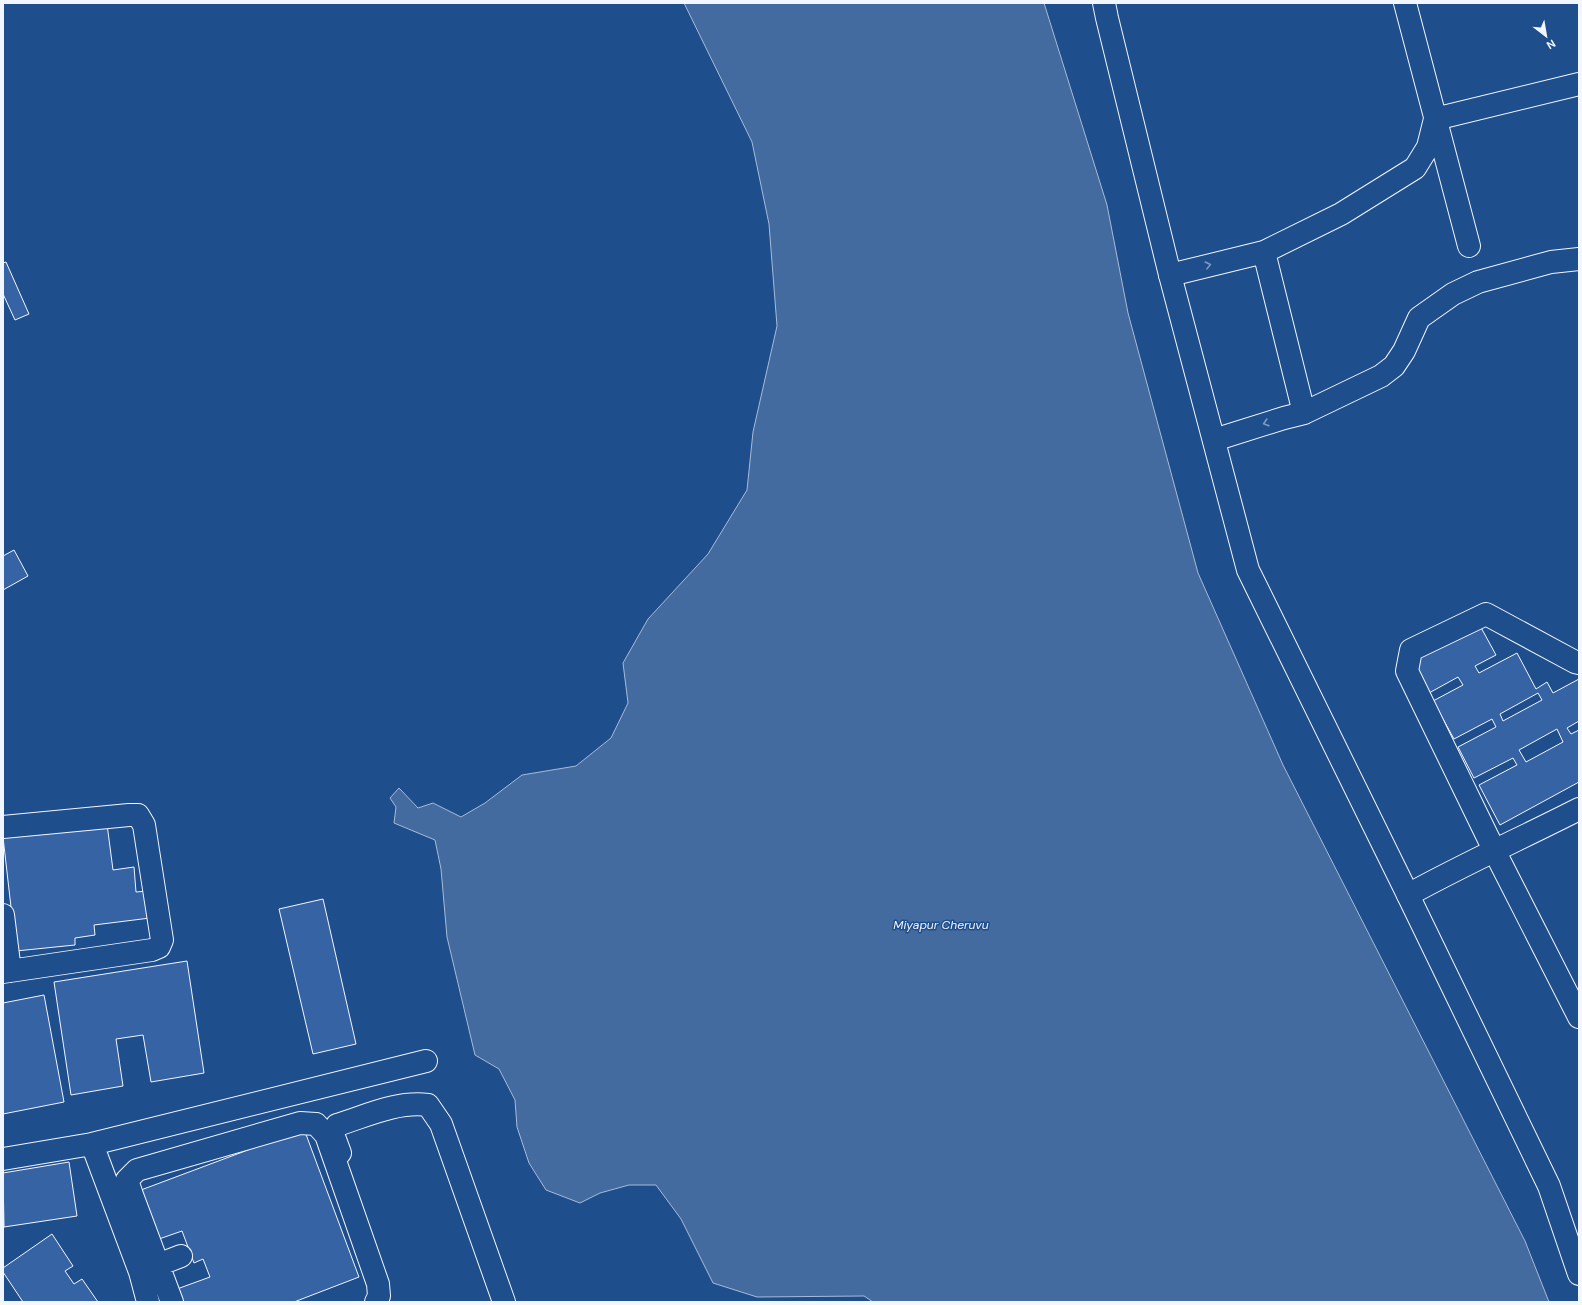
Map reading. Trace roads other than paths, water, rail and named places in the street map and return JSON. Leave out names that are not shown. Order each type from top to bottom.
[{"type":"street","points":[[1104,3],[1106,18],[1170,275],[1248,570],[1549,1186],[1579,1274]]},
{"type":"street","points":[[1405,3],[1469,246]]},
{"type":"street","points":[[1435,119],[1579,84]]},
{"type":"street","points":[[1170,275],[1264,252],[1341,214],[1415,168],[1428,147],[1435,119]]},
{"type":"street","points":[[1264,252],[1304,413]]},
{"type":"street","points":[[1214,440],[1304,413],[1381,376],[1394,366],[1404,351],[1419,318],[1453,294],[1478,282],[1551,262],[1579,259]]},
{"type":"street","points":[[1579,663],[1486,614],[1411,650],[1407,671],[1494,852],[1579,1017]]},
{"type":"street","points":[[1408,895],[1455,869],[1494,852],[1579,809]]},
{"type":"street","points":[[3,827],[138,815],[144,825],[162,940],[159,947],[152,950],[6,971],[3,915]]},
{"type":"street","points":[[3,1159],[92,1144],[426,1061]]},
{"type":"street","points":[[391,1302],[394,1297],[333,1134],[337,1125],[397,1106],[414,1103],[428,1105],[441,1124],[504,1302]]},
{"type":"street","points":[[148,1302],[149,1269],[132,1195],[127,1180],[137,1170],[300,1124],[316,1124],[326,1136],[378,1284],[379,1296],[376,1302]]},
{"type":"street","points":[[92,1144],[149,1269],[172,1302]]},
{"type":"street","points":[[149,1269],[181,1256]]},
{"type":"water","name":"Miyapur Cheruvu","points":[[684,3],[1044,3],[1107,205],[1128,313],[1198,573],[1283,765],[1525,1241],[1549,1302],[873,1302],[864,1296],[757,1297],[713,1283],[681,1219],[656,1185],[629,1185],[600,1193],[580,1203],[546,1190],[529,1163],[517,1127],[515,1100],[499,1069],[475,1055],[447,937],[441,869],[435,840],[394,823],[396,807],[390,798],[399,788],[418,808],[433,803],[461,817],[485,803],[522,775],[576,766],[611,738],[628,703],[623,663],[648,619],[708,554],[747,490],[753,432],[777,326],[769,224],[752,142]]}]
